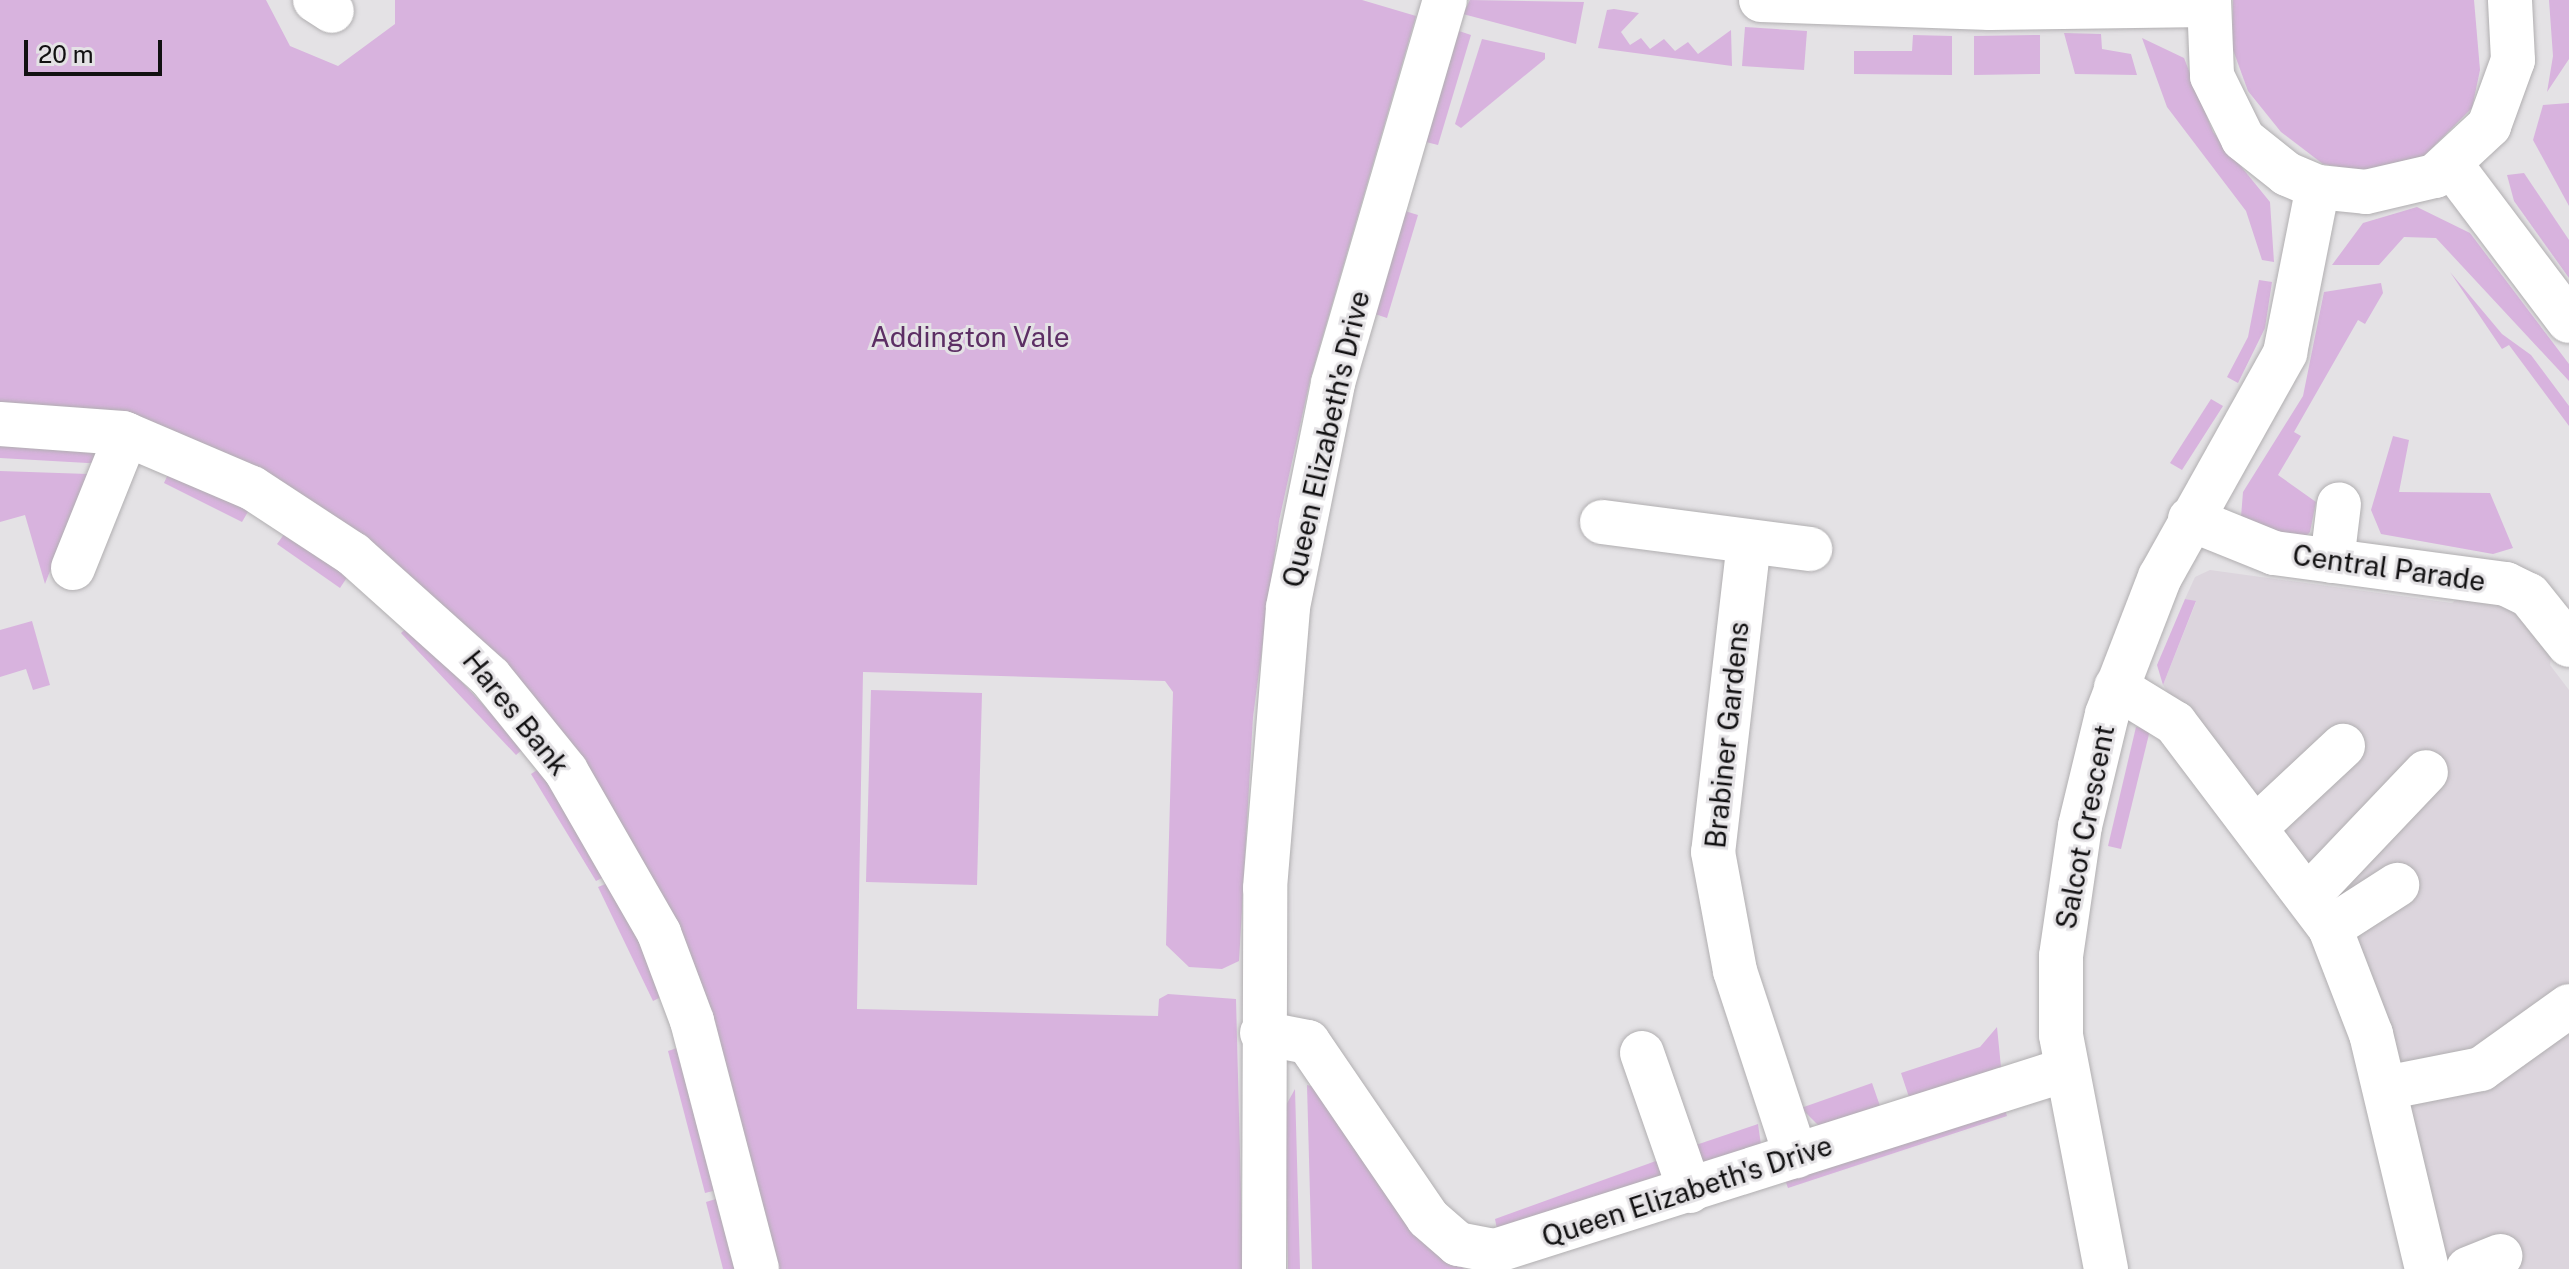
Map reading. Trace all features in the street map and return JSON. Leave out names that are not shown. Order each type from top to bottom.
[{"type":"street","name":"Queen Elizabeth's Drive","points":[[1264,1269],[1262,1033],[1273,738],[1297,551],[1333,383],[1445,0]]},
{"type":"street","points":[[1761,0],[2208,2],[2212,76],[2229,120],[2262,157],[2318,187],[2391,189],[2452,166],[2489,126],[2504,94],[2513,60],[2510,0]]},
{"type":"street","points":[[2452,166],[2569,321]]},
{"type":"street","name":"Salcot Crescent","points":[[2106,1269],[2065,1070],[2059,999],[2065,921],[2089,781],[2116,687],[2190,519],[2285,353],[2318,187]]},
{"type":"street","name":"Hares Bank","points":[[0,424],[53,423],[127,434],[252,488],[353,554],[461,646],[566,771],[679,982],[757,1269]]},
{"type":"street","points":[[73,568],[127,434]]},
{"type":"street","points":[[2332,561],[2339,504]]},
{"type":"street","name":"Central Parade","points":[[2190,519],[2255,549],[2506,584],[2529,595],[2569,645]]},
{"type":"street","points":[[1602,522],[1810,549]]},
{"type":"street","name":"Brabiner Gardens","points":[[1749,542],[1713,852],[1735,971],[1796,1156]]},
{"type":"street","points":[[2116,687],[2164,711],[2319,912],[2385,1088],[2427,1269]]},
{"type":"street","points":[[2256,827],[2343,746]]},
{"type":"street","points":[[2319,912],[2426,772]]},
{"type":"street","points":[[2319,912],[2397,885]]},
{"type":"street","points":[[2385,1088],[2481,1069],[2569,1006]]},
{"type":"street","name":"Queen Elizabeth's Drive","points":[[1262,1033],[1308,1042],[1428,1218],[1458,1244],[1496,1260],[1690,1191],[2065,1070]]},
{"type":"street","points":[[1642,1053],[1690,1191]]},
{"type":"shaded area","points":[[2210,570],[2452,603],[2468,590],[2496,594],[2553,644],[2550,665],[2569,690],[2569,1269],[2442,1269],[2391,1044],[2163,685],[2196,602],[2185,599],[2195,577]]},
{"type":"green space","name":"Addington Vale","points":[[0,0],[266,0],[290,46],[338,66],[395,24],[395,0],[1362,0],[1416,16],[1310,380],[1279,521],[1253,717],[1239,961],[1222,969],[1189,967],[1166,945],[1173,692],[1165,681],[863,672],[857,1009],[1158,1016],[1159,999],[1168,994],[1236,999],[1243,1269],[774,1269],[716,1039],[509,669],[394,565],[115,413],[0,406]]},
{"type":"green space","points":[[1470,0],[1584,2],[1576,44],[1463,14]]},
{"type":"green space","points":[[2233,0],[2474,0],[2480,70],[2472,108],[2424,156],[2361,171],[2323,164],[2281,132],[2248,91],[2232,47]]},
{"type":"green space","points":[[2549,0],[2569,0],[2569,59],[2547,92],[2553,56]]},
{"type":"green space","points":[[1607,10],[1639,13],[1621,32],[1630,45],[1641,38],[1650,49],[1664,39],[1675,51],[1688,42],[1698,54],[1731,30],[1732,66],[1598,48]]},
{"type":"green space","points":[[1745,27],[1807,31],[1804,70],[1742,66]]},
{"type":"green space","points":[[1459,31],[1471,35],[1438,145],[1426,142]]},
{"type":"green space","points":[[2064,33],[2101,34],[2102,49],[2131,54],[2137,75],[2075,74]]},
{"type":"green space","points":[[1913,35],[1952,36],[1952,75],[1854,74],[1854,51],[1912,51]]},
{"type":"green space","points":[[2040,35],[2040,74],[1974,75],[1974,36]]},
{"type":"green space","points":[[2142,38],[2184,58],[2213,132],[2270,202],[2274,262],[2262,260],[2246,211],[2167,107]]},
{"type":"green space","points":[[1482,39],[1545,53],[1545,59],[1461,128],[1455,124]]},
{"type":"green space","points":[[2569,103],[2569,206],[2533,140],[2543,105]]},
{"type":"green space","points":[[2524,173],[2569,240],[2569,278],[2514,201],[2507,175]]},
{"type":"green space","points":[[2417,207],[2470,233],[2569,364],[2569,381],[2436,238],[2404,237],[2379,265],[2332,265],[2363,223]]},
{"type":"green space","points":[[1405,211],[1418,215],[1387,318],[1375,314]]},
{"type":"green space","points":[[2450,272],[2502,334],[2531,355],[2569,406],[2569,426],[2509,345],[2502,349]]},
{"type":"green space","points":[[2259,280],[2272,282],[2265,328],[2238,383],[2227,377],[2248,337]]},
{"type":"green space","points":[[2381,283],[2383,293],[2365,324],[2358,320],[2294,432],[2301,436],[2278,475],[2316,502],[2310,532],[2301,541],[2241,517],[2243,492],[2303,396],[2324,292]]},
{"type":"green space","points":[[2211,399],[2223,406],[2182,470],[2170,463]]},
{"type":"green space","points":[[2393,436],[2409,440],[2399,492],[2490,493],[2513,548],[2493,554],[2381,534],[2371,510]]},
{"type":"green space","points":[[0,445],[107,450],[105,464],[0,458]]},
{"type":"green space","points":[[170,470],[249,510],[242,522],[164,483]]},
{"type":"green space","points":[[0,471],[88,474],[45,584],[25,515],[0,522]]},
{"type":"green space","points":[[285,533],[348,576],[340,588],[277,544]]},
{"type":"green space","points":[[2185,599],[2196,601],[2163,685],[2157,665]]},
{"type":"green space","points":[[32,621],[50,685],[33,690],[26,669],[0,677],[0,630]]},
{"type":"green space","points":[[409,626],[524,748],[516,755],[401,633]]},
{"type":"green space","points":[[871,690],[982,693],[977,885],[866,882]]},
{"type":"green space","points":[[2136,727],[2150,730],[2121,849],[2108,846]]},
{"type":"green space","points":[[540,768],[606,876],[596,881],[531,774]]},
{"type":"green space","points":[[608,883],[638,938],[663,996],[653,1001],[598,887]]},
{"type":"green space","points":[[1997,1027],[2001,1067],[1909,1097],[1901,1073],[1980,1047]]},
{"type":"green space","points":[[680,1047],[717,1190],[705,1193],[668,1051]]},
{"type":"green space","points":[[1872,1083],[1880,1106],[1820,1127],[1801,1108]]},
{"type":"green space","points":[[1307,1085],[1315,1087],[1464,1269],[1312,1269]]},
{"type":"green space","points":[[1295,1089],[1300,1269],[1288,1269],[1285,1107]]},
{"type":"green space","points":[[2003,1104],[2007,1116],[1788,1188],[1784,1177]]},
{"type":"green space","points":[[1758,1124],[1761,1145],[1701,1168],[1687,1148]]},
{"type":"green space","points":[[1667,1157],[1664,1179],[1498,1234],[1495,1219]]},
{"type":"green space","points":[[719,1198],[736,1269],[723,1269],[706,1202]]}]
